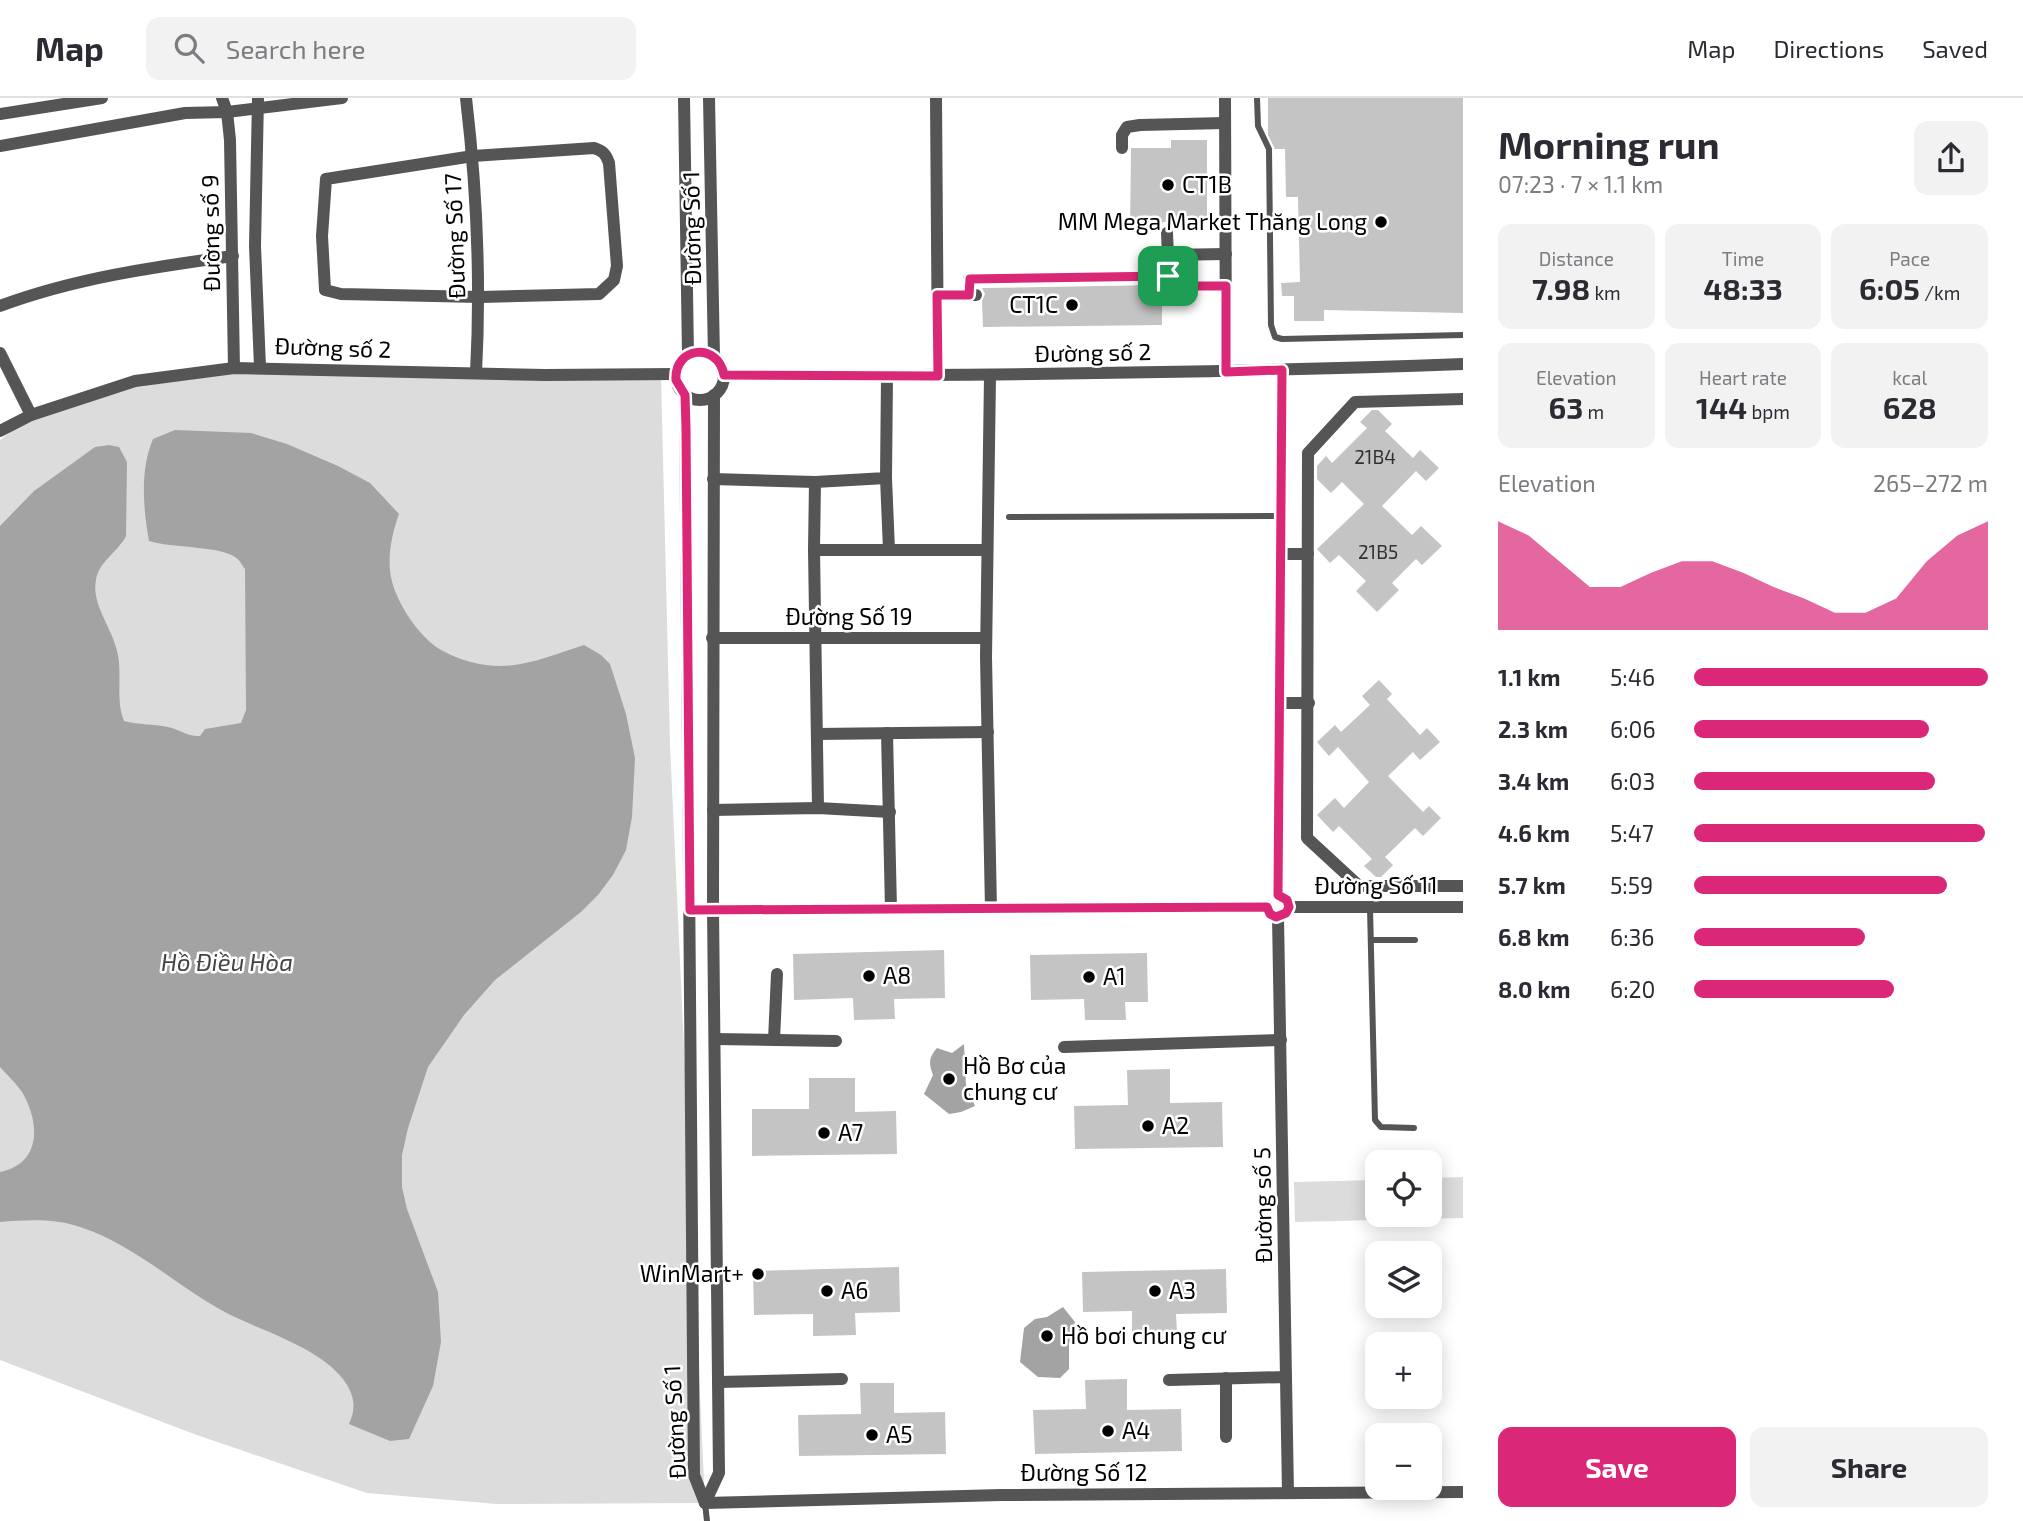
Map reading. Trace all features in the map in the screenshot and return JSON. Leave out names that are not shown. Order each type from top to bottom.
[{"type":"street","points":[[0,114],[102,98]]},
{"type":"street","name":"Đường số 9","points":[[222,98],[227,112],[230,140],[234,368]]},
{"type":"street","points":[[0,146],[185,113],[227,112],[258,103],[342,98]]},
{"type":"street","name":"Đường Số 17","points":[[466,98],[473,156],[480,297],[476,373]]},
{"type":"street","name":"Đường Số 1","points":[[684,98],[688,355]]},
{"type":"street","name":"Đường Số 1","points":[[709,98],[714,357]]},
{"type":"street","points":[[936,98],[938,376]]},
{"type":"street","points":[[1225,98],[1226,372]]},
{"type":"street","name":"Đường số 9","points":[[258,103],[255,246],[260,367]]},
{"type":"street","points":[[1122,148],[1122,135],[1127,127],[1225,123]]},
{"type":"street","points":[[594,148],[602,150],[609,163],[617,266],[614,280],[599,294],[480,297],[341,294],[325,290],[322,236],[326,179],[473,156],[594,148]]},
{"type":"street","points":[[1167,233],[1168,286],[1226,286]]},
{"type":"street","points":[[1168,255],[1226,254]]},
{"type":"street","points":[[0,306],[32,294],[135,269],[233,256]]},
{"type":"street","points":[[937,295],[973,295],[970,279],[1168,276]]},
{"type":"street","points":[[701,352],[714,357],[724,375],[723,383],[714,395],[696,400],[685,395],[678,386],[676,374],[679,363],[688,355],[701,352]]},
{"type":"street","points":[[0,353],[31,415]]},
{"type":"street","name":"Đường số 2","points":[[724,375],[990,376],[1463,364]]},
{"type":"street","name":"Đường số 2","points":[[0,431],[31,415],[135,381],[234,368],[676,374]]},
{"type":"street","points":[[1278,895],[1282,370]]},
{"type":"street","points":[[887,376],[886,478],[889,550]]},
{"type":"street","points":[[990,376],[986,638],[991,909]]},
{"type":"street","name":"Đường Số 1","points":[[685,395],[694,1475],[705,1503]]},
{"type":"street","name":"Đường Số 1","points":[[705,1503],[719,1473],[713,909],[714,395]]},
{"type":"street","points":[[1463,399],[1355,401],[1308,453],[1307,838],[1359,886],[1463,886]]},
{"type":"street","points":[[713,479],[815,482],[886,478]]},
{"type":"street","points":[[815,482],[818,808]]},
{"type":"street","points":[[814,550],[987,550]]},
{"type":"street","points":[[1281,554],[1308,554]]},
{"type":"street","name":"Đường Số 19","points":[[712,638],[986,638]]},
{"type":"street","points":[[1279,703],[1308,703]]},
{"type":"street","points":[[817,734],[988,732]]},
{"type":"street","points":[[887,733],[891,909]]},
{"type":"street","points":[[713,810],[818,808],[890,811]]},
{"type":"street","points":[[1278,895],[1287,900],[1289,907],[1286,913],[1278,917],[1270,914],[1267,907],[1269,900],[1278,895]]},
{"type":"street","points":[[690,910],[1267,907]]},
{"type":"street","name":"Đường Số 11","points":[[1289,907],[1463,907]]},
{"type":"street","name":"Đường số 5","points":[[1278,917],[1288,1493]]},
{"type":"street","points":[[774,1040],[776,974]]},
{"type":"street","points":[[715,1039],[836,1041]]},
{"type":"street","points":[[1064,1047],[1281,1040]]},
{"type":"street","points":[[1169,1380],[1286,1377]]},
{"type":"street","points":[[1226,1378],[1226,1437]]},
{"type":"street","points":[[718,1382],[842,1379]]},
{"type":"street","name":"Đường Số 12","points":[[705,1503],[1000,1495],[1463,1492]]},
{"type":"lane","points":[[1257,98],[1258,126],[1269,149],[1271,324],[1275,337],[1463,335]]},
{"type":"lane","points":[[1009,517],[1281,516]]},
{"type":"lane","points":[[1370,908],[1375,1120],[1381,1127],[1414,1128]]},
{"type":"lane","points":[[1371,940],[1415,940]]},
{"type":"lane","points":[[705,1503],[707,1521]]},
{"type":"shaded area","points":[[260,369],[661,376],[670,744],[705,1503],[497,1504],[367,1493],[194,1434],[0,1360],[0,440],[31,417],[136,383]]},
{"type":"shaded area","points":[[1463,1177],[1463,1218],[1442,1218],[1442,1178]]},
{"type":"shaded area","points":[[1365,1180],[1365,1220],[1295,1222],[1294,1182]]},
{"type":"water","name":"Hồ Điều Hòa","points":[[175,430],[251,433],[287,444],[370,483],[399,514],[391,545],[391,577],[404,609],[426,638],[456,657],[493,666],[532,661],[584,645],[610,664],[626,714],[635,758],[632,817],[626,850],[613,875],[581,912],[495,980],[464,1015],[428,1067],[408,1128],[402,1155],[402,1187],[407,1209],[438,1292],[441,1342],[433,1386],[409,1439],[390,1441],[349,1424],[354,1406],[352,1395],[332,1367],[303,1348],[223,1311],[118,1244],[99,1234],[60,1222],[0,1222],[0,1172],[24,1160],[34,1140],[34,1128],[22,1092],[0,1067],[0,526],[34,491],[95,447],[119,447],[127,462],[126,536],[101,567],[95,589],[99,607],[117,651],[120,704],[124,721],[168,727],[196,736],[200,736],[205,729],[241,723],[246,710],[245,569],[238,559],[228,553],[149,541],[144,489],[146,463],[153,439]]},
{"type":"water","name":"Hồ Bơ của chung cư","points":[[964,1044],[966,1085],[975,1106],[949,1114],[924,1094],[933,1075],[931,1058],[937,1048],[952,1053]]},
{"type":"water","name":"Hồ bơi chung cư","points":[[1063,1307],[1075,1322],[1069,1343],[1069,1369],[1060,1378],[1038,1377],[1020,1362],[1024,1328],[1035,1319],[1047,1317]]},
{"type":"building","name":"MM Mega Market Thăng Long","points":[[1268,98],[1463,98],[1463,313],[1324,310],[1324,321],[1294,321],[1294,296],[1282,296],[1281,283],[1300,282],[1298,197],[1286,197],[1285,149],[1275,149],[1268,135]]},
{"type":"building","name":"CT1B","points":[[1171,140],[1207,140],[1207,222],[1163,222],[1159,229],[1130,229],[1131,148],[1171,148]]},
{"type":"building","name":"CT1C","points":[[1159,285],[1162,293],[1162,325],[983,327],[982,301],[985,294],[982,288]]},
{"type":"building","points":[[1372,410],[1378,410],[1392,424],[1385,431],[1413,458],[1420,450],[1439,468],[1426,481],[1416,471],[1382,506],[1412,535],[1421,526],[1442,546],[1422,565],[1416,559],[1392,583],[1399,590],[1377,612],[1356,591],[1366,581],[1339,555],[1330,563],[1317,549],[1364,504],[1342,482],[1331,493],[1317,479],[1317,466],[1326,456],[1332,463],[1367,428],[1360,422]]},
{"type":"building","points":[[1379,680],[1392,694],[1387,699],[1420,735],[1427,728],[1440,742],[1420,760],[1413,752],[1388,776],[1423,812],[1429,806],[1441,818],[1423,836],[1415,828],[1385,857],[1393,865],[1381,877],[1376,877],[1364,866],[1372,859],[1339,826],[1333,832],[1317,815],[1335,798],[1344,808],[1369,782],[1338,747],[1329,756],[1317,742],[1335,725],[1341,732],[1370,705],[1362,696]]},
{"type":"building","name":"A8","points":[[944,950],[945,998],[894,999],[895,1019],[854,1020],[853,998],[794,1000],[793,954]]},
{"type":"building","name":"A1","points":[[1147,953],[1148,1002],[1125,1002],[1126,1020],[1085,1020],[1084,999],[1031,1000],[1030,955]]},
{"type":"building","name":"A2","points":[[1170,1069],[1170,1103],[1222,1102],[1223,1147],[1075,1149],[1074,1106],[1128,1105],[1127,1070]]},
{"type":"building","name":"A7","points":[[809,1078],[855,1078],[855,1112],[896,1111],[897,1154],[752,1156],[752,1109],[809,1109]]},
{"type":"building","name":"A6","points":[[899,1267],[900,1312],[855,1313],[856,1335],[813,1336],[813,1314],[754,1315],[753,1271]]},
{"type":"building","name":"A3","points":[[1226,1269],[1227,1313],[1176,1314],[1177,1333],[1132,1334],[1132,1311],[1083,1312],[1082,1272]]},
{"type":"building","name":"A4","points":[[1127,1379],[1127,1410],[1181,1409],[1182,1451],[1035,1454],[1033,1410],[1086,1409],[1085,1380]]},
{"type":"building","name":"A5","points":[[860,1383],[894,1383],[894,1413],[945,1412],[946,1454],[799,1456],[798,1415],[861,1414]]},
{"type":"place","name":"CT1B","points":[[1168,185]]},
{"type":"place","name":"MM Mega Market Thăng Long","points":[[1381,222]]},
{"type":"place","name":"CT1C","points":[[1072,305]]},
{"type":"place","name":"A8","points":[[869,976]]},
{"type":"place","name":"A1","points":[[1089,977]]},
{"type":"place","name":"Hồ Bơ của chung cư","points":[[949,1079]]},
{"type":"place","name":"A2","points":[[1148,1126]]},
{"type":"place","name":"A7","points":[[824,1133]]},
{"type":"place","name":"WinMart+","points":[[758,1274]]},
{"type":"place","name":"A6","points":[[827,1291]]},
{"type":"place","name":"A3","points":[[1155,1291]]},
{"type":"place","name":"Hồ bơi chung cư","points":[[1047,1336]]},
{"type":"place","name":"A4","points":[[1108,1431]]},
{"type":"place","name":"A5","points":[[872,1435]]},
{"type":"route","points":[[1168,276],[1168,286],[1226,286],[1226,372],[1282,370],[1278,895],[1287,900],[1289,907],[1286,913],[1276,917],[1270,914],[1267,907],[690,910],[686,428],[685,395],[676,380],[679,363],[688,355],[701,352],[719,362],[724,375],[938,376],[937,295],[969,295],[970,279],[1168,276]]}]
